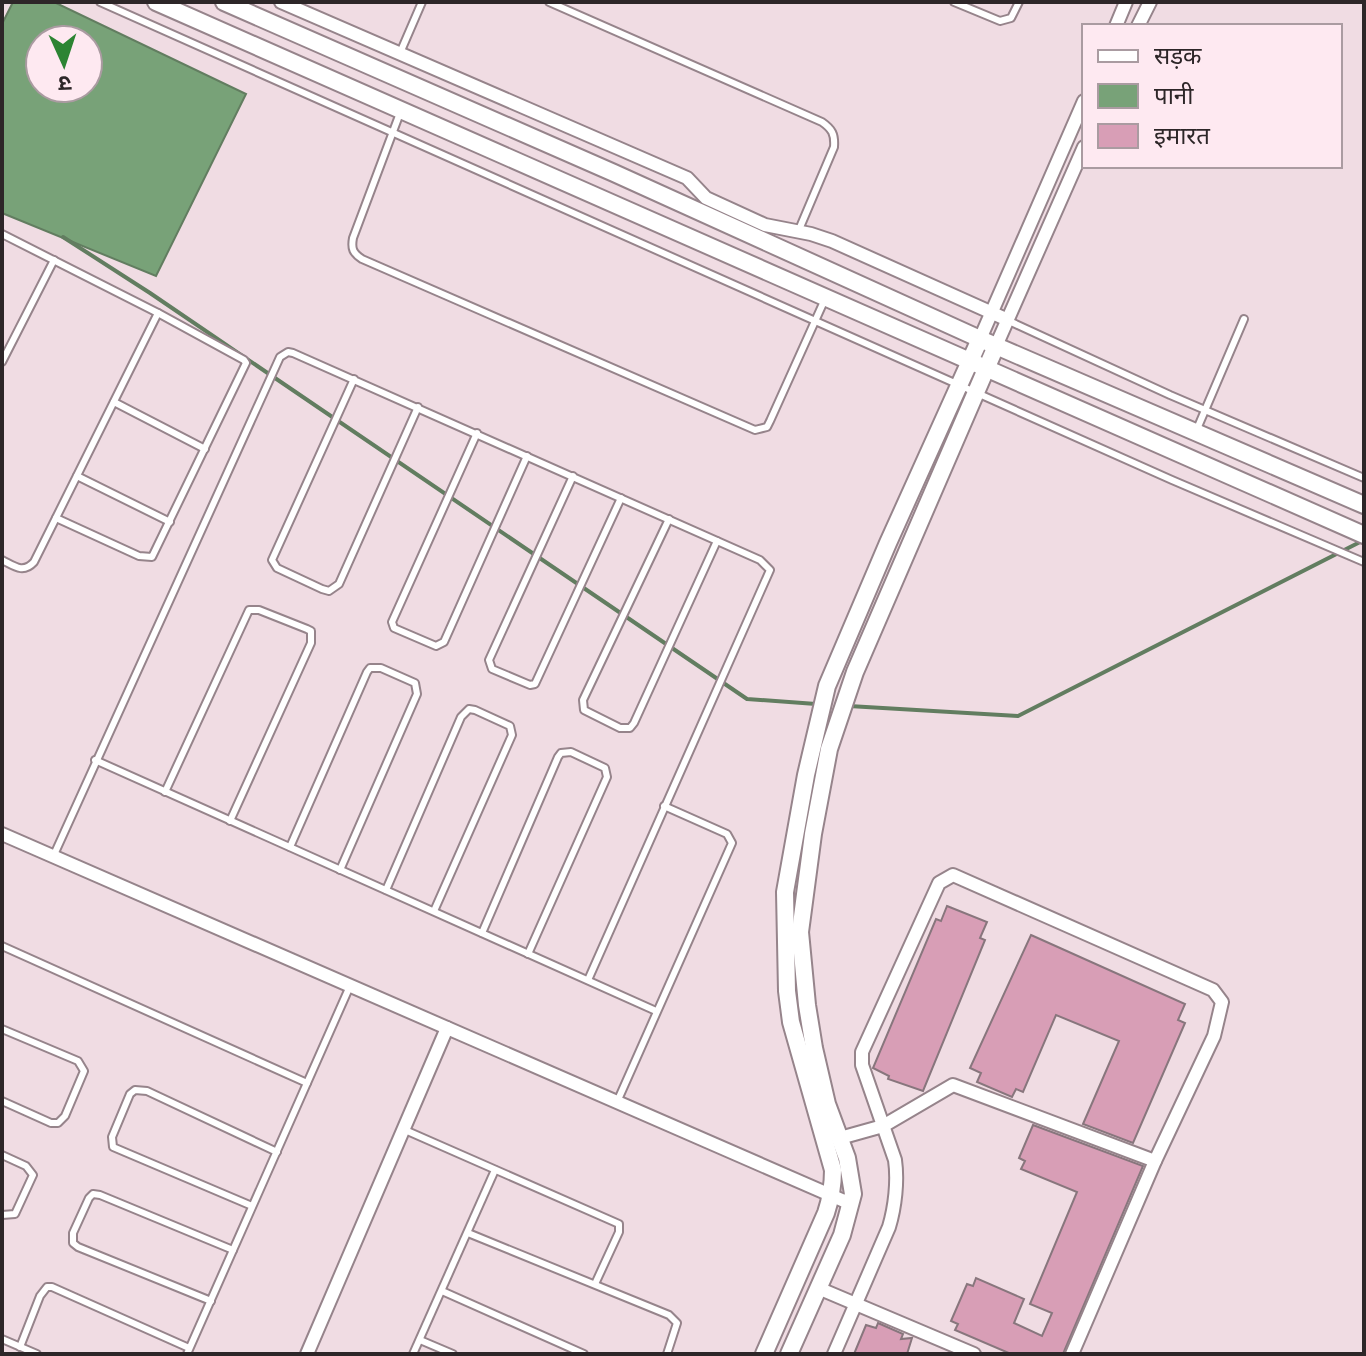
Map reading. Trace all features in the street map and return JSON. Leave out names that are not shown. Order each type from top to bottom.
[{"type":"street","points":[[156,2],[1364,534]]},
{"type":"street","points":[[224,2],[614,173],[980,339],[1364,505]]},
{"type":"street","points":[[281,2],[687,178],[713,202],[765,225],[832,241],[1008,320]]},
{"type":"street","points":[[1117,24],[1126,2]]},
{"type":"street","points":[[1139,24],[1150,2]]},
{"type":"street","points":[[789,1354],[842,1235],[853,1194],[849,1165],[827,1104],[814,1048],[800,932],[813,834],[829,749],[843,705],[968,387],[970,361],[1080,121]]},
{"type":"street","points":[[764,1354],[832,1195],[833,1170],[791,1022],[784,902],[806,775],[827,686],[888,543],[968,387],[987,368],[1082,152]]},
{"type":"street","points":[[2,834],[851,1204]]},
{"type":"street","points":[[834,1354],[893,1213],[896,1168],[862,1065],[862,1052],[939,883],[953,875],[1219,995],[1222,1010],[1214,1036],[1155,1161],[1072,1354]]},
{"type":"street","points":[[307,1354],[447,1028]]},
{"type":"street","points":[[840,1138],[883,1126],[953,1085],[1155,1161]]},
{"type":"street","points":[[818,1288],[974,1354]]},
{"type":"lane","points":[[100,2],[1172,480],[1364,562]]},
{"type":"lane","points":[[400,53],[422,2]]},
{"type":"lane","points":[[549,2],[832,129],[834,147],[798,232]]},
{"type":"lane","points":[[954,2],[1000,21],[1011,18],[1019,2]]},
{"type":"lane","points":[[402,110],[353,238],[351,247],[354,254],[362,259],[755,430],[767,427],[826,297]]},
{"type":"lane","points":[[2,234],[158,313],[246,363],[152,557],[145,557],[56,518]]},
{"type":"lane","points":[[2,362],[54,260]]},
{"type":"lane","points":[[2,560],[22,569],[29,568],[158,313]]},
{"type":"lane","points":[[1195,432],[1244,319]]},
{"type":"lane","points":[[1008,320],[1364,478]]},
{"type":"lane","points":[[53,857],[280,357],[288,352],[293,353],[760,560],[770,570],[588,980]]},
{"type":"lane","points":[[354,379],[272,560],[277,568],[322,589],[329,591],[339,584],[418,407]]},
{"type":"lane","points":[[114,402],[205,449]]},
{"type":"lane","points":[[477,433],[392,622],[394,628],[436,646],[444,642],[527,456]]},
{"type":"lane","points":[[77,476],[170,522]]},
{"type":"lane","points":[[573,476],[489,660],[492,669],[530,685],[535,684],[621,498]]},
{"type":"lane","points":[[669,519],[583,700],[584,710],[620,728],[630,728],[634,723],[717,541]]},
{"type":"lane","points":[[165,792],[249,610],[259,610],[307,629],[311,631],[311,643],[230,821]]},
{"type":"lane","points":[[290,847],[370,668],[381,668],[415,683],[417,694],[340,870]]},
{"type":"lane","points":[[386,890],[461,717],[469,709],[475,710],[510,726],[512,735],[434,911]]},
{"type":"lane","points":[[482,933],[558,757],[561,753],[571,752],[605,768],[607,777],[528,954]]},
{"type":"lane","points":[[95,760],[656,1011]]},
{"type":"lane","points":[[617,1102],[732,843],[727,834],[664,806]]},
{"type":"lane","points":[[2,946],[307,1083]]},
{"type":"lane","points":[[20,1347],[40,1296],[47,1287],[52,1287],[188,1351],[350,986]]},
{"type":"lane","points":[[2,1029],[78,1061],[84,1071],[65,1116],[58,1123],[51,1123],[2,1101]]},
{"type":"lane","points":[[252,1206],[113,1147],[112,1137],[130,1094],[135,1090],[147,1091],[277,1152]]},
{"type":"lane","points":[[405,1130],[619,1224],[619,1232],[595,1284]]},
{"type":"lane","points":[[2,1155],[26,1166],[33,1175],[15,1214],[2,1215]]},
{"type":"lane","points":[[413,1354],[495,1170]]},
{"type":"lane","points":[[211,1301],[78,1247],[72,1239],[79,1221],[89,1198],[93,1194],[100,1195],[233,1250]]},
{"type":"lane","points":[[468,1233],[675,1318],[676,1329],[667,1354]]},
{"type":"lane","points":[[442,1291],[584,1354]]},
{"type":"lane","points":[[2,1339],[37,1354]]},
{"type":"lane","points":[[420,1340],[453,1354]]},
{"type":"water","points":[[13,2],[54,2],[100,24],[24,24],[24,104],[104,104],[104,26],[246,94],[156,276],[2,213],[2,24]]},
{"type":"building","points":[[947,906],[987,922],[980,938],[985,940],[923,1091],[888,1079],[889,1076],[873,1068],[936,919],[941,921]]},
{"type":"building","points":[[1031,935],[1185,1004],[1178,1020],[1185,1023],[1133,1143],[1083,1124],[1119,1041],[1056,1015],[1023,1092],[1016,1089],[1012,1097],[977,1082],[981,1073],[970,1068]]},
{"type":"building","points":[[1033,1125],[1143,1166],[1063,1354],[1011,1354],[955,1330],[958,1324],[951,1321],[967,1284],[973,1286],[976,1278],[1024,1299],[1014,1323],[1042,1336],[1052,1313],[1030,1304],[1077,1192],[1021,1169],[1025,1161],[1019,1158]]},
{"type":"building","points":[[878,1323],[903,1334],[901,1339],[912,1338],[907,1354],[854,1354],[866,1325],[876,1328]]},
{"type":"waterway","points":[[63,237],[747,699],[816,704]]},
{"type":"waterway","points":[[849,706],[1018,716],[1362,541]]}]
